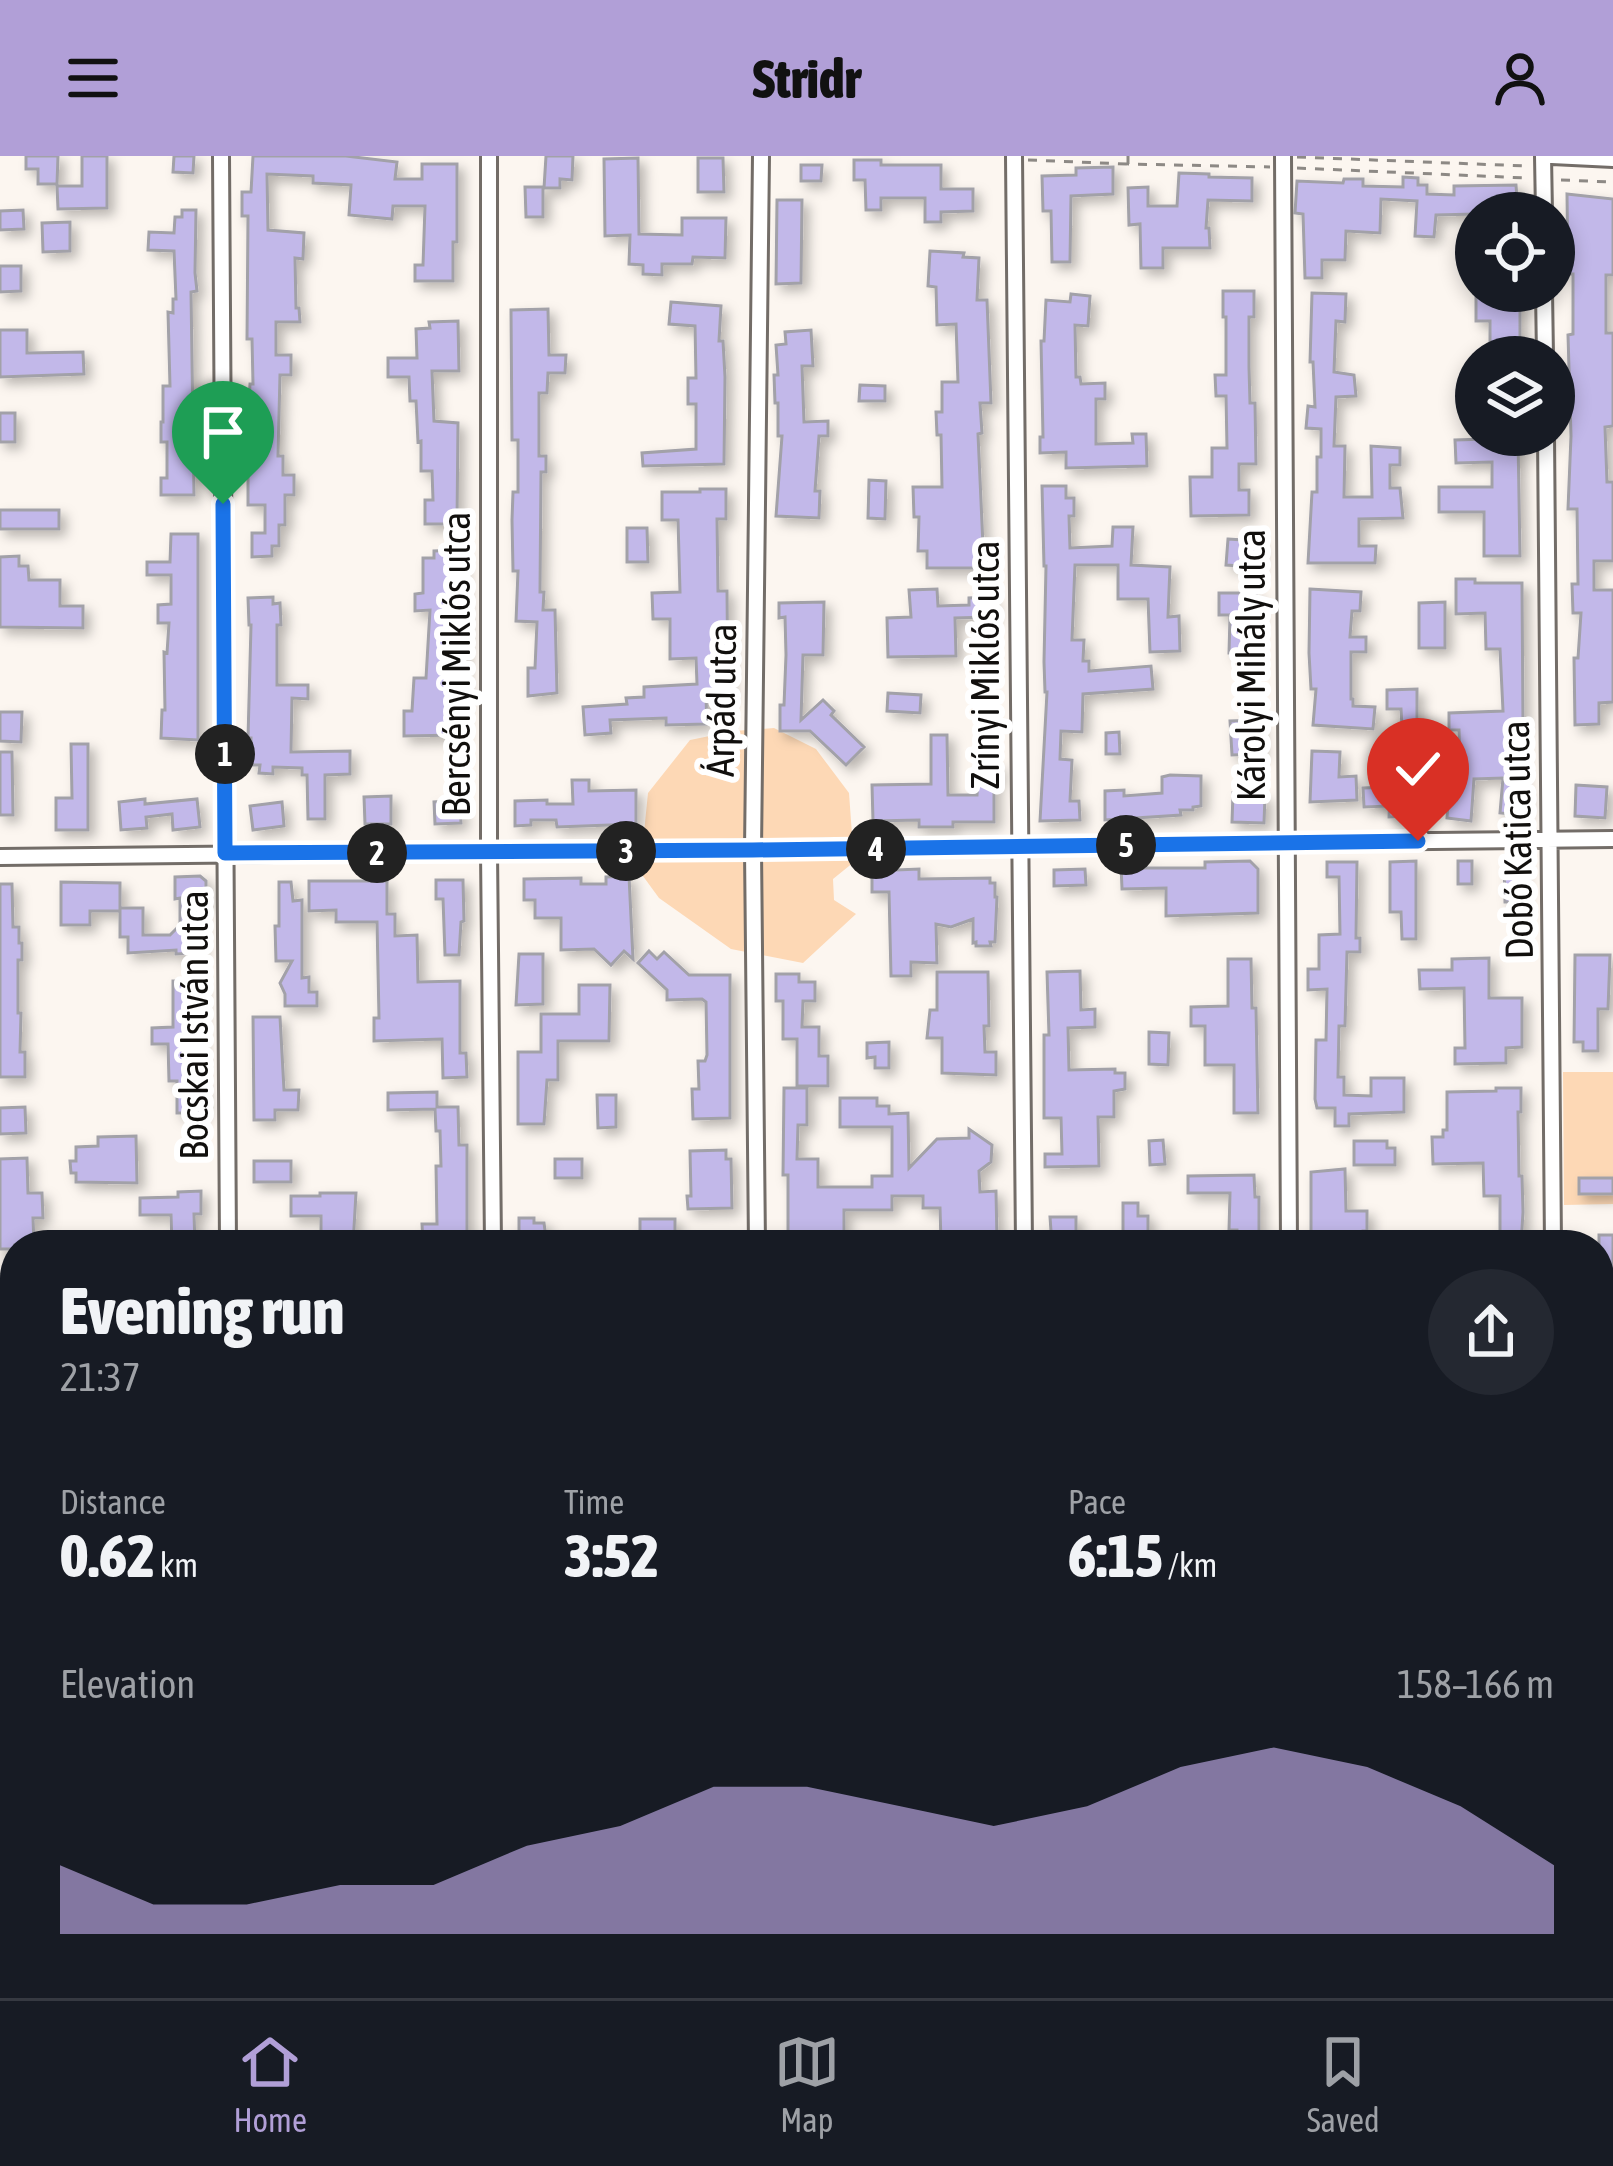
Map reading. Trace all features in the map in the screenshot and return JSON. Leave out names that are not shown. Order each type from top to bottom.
[{"type":"street","name":"Bocskai István utca","points":[[221,156],[228,1230]]},
{"type":"street","name":"Bercsényi Miklós utca","points":[[489,156],[493,1230]]},
{"type":"street","name":"Árpád utca","points":[[757,1230],[753,850],[761,156]]},
{"type":"street","name":"Zrínyi Miklós utca","points":[[1014,158],[1024,1230]]},
{"type":"street","points":[[1546,164],[1613,159]]},
{"type":"street","name":"Károlyi Mihály utca","points":[[1283,160],[1289,1230]]},
{"type":"street","name":"Dobó Katica utca","points":[[1546,456],[1553,1230]]},
{"type":"street","points":[[0,857],[1613,838]]},
{"type":"path","points":[[1128,164],[1129,156]]},
{"type":"path","points":[[1014,158],[1128,164],[1283,160],[1546,164],[1613,182]]},
{"type":"path","points":[[1283,160],[1546,164]]},
{"type":"shaded area","points":[[774,728],[816,749],[849,793],[854,862],[833,879],[834,900],[856,914],[803,963],[731,949],[659,898],[640,872],[648,793],[690,740]]},
{"type":"shaded area","points":[[1563,1072],[1613,1072],[1613,1204],[1564,1205]]},
{"type":"building","points":[[26,156],[58,156],[57,184],[38,184],[38,169],[26,169]]},
{"type":"building","points":[[82,156],[107,156],[107,208],[58,209],[57,186],[82,186]]},
{"type":"building","points":[[174,156],[194,156],[193,173],[173,172]]},
{"type":"building","points":[[253,156],[346,156],[397,162],[395,179],[422,179],[422,164],[457,164],[457,242],[453,242],[453,281],[415,281],[415,265],[423,265],[425,206],[393,206],[392,219],[349,215],[351,185],[313,183],[313,176],[267,174],[268,230],[304,233],[303,259],[295,258],[300,322],[276,322],[276,355],[291,355],[291,375],[280,375],[278,456],[283,456],[283,475],[294,475],[294,495],[285,495],[279,546],[272,546],[272,556],[252,557],[252,533],[265,533],[265,505],[248,505],[248,416],[253,384],[252,339],[247,339],[248,216],[242,216],[242,192],[251,192]]},
{"type":"building","points":[[546,156],[573,156],[572,180],[560,179],[560,188],[544,188]]},
{"type":"building","points":[[638,158],[639,234],[682,235],[682,218],[726,218],[725,258],[693,257],[692,264],[662,264],[662,275],[643,274],[643,265],[629,264],[630,235],[605,236],[604,159]]},
{"type":"building","points":[[698,158],[723,158],[724,192],[698,192]]},
{"type":"building","points":[[854,160],[941,165],[941,189],[973,189],[973,211],[941,212],[941,222],[925,222],[925,198],[881,198],[881,210],[866,210],[865,180],[854,180]]},
{"type":"building","points":[[801,165],[822,165],[821,181],[801,181]]},
{"type":"building","points":[[1113,167],[1113,194],[1071,196],[1070,262],[1052,262],[1051,211],[1043,211],[1042,176],[1076,175],[1076,168]]},
{"type":"building","points":[[1179,173],[1252,178],[1252,201],[1208,200],[1210,248],[1163,248],[1163,268],[1141,268],[1140,224],[1129,225],[1128,188],[1148,187],[1148,206],[1177,206]]},
{"type":"building","points":[[1403,177],[1418,178],[1418,185],[1427,185],[1427,194],[1454,195],[1454,186],[1516,185],[1516,192],[1455,192],[1455,215],[1436,215],[1434,237],[1415,236],[1417,201],[1381,199],[1380,233],[1346,231],[1345,260],[1322,260],[1322,278],[1305,278],[1303,214],[1295,213],[1297,181],[1363,179],[1363,186],[1403,187]]},
{"type":"building","points":[[525,187],[543,187],[543,217],[526,217]]},
{"type":"building","points":[[1575,195],[1613,199],[1613,275],[1606,275],[1606,333],[1613,333],[1613,426],[1605,427],[1607,482],[1613,482],[1613,561],[1594,561],[1594,590],[1613,590],[1613,702],[1599,703],[1599,724],[1575,725],[1574,658],[1578,658],[1581,613],[1573,613],[1572,584],[1578,584],[1577,509],[1568,509],[1570,456],[1575,456],[1575,336],[1568,335],[1573,334]]},
{"type":"building","points":[[777,200],[802,200],[801,283],[776,284]]},
{"type":"building","points":[[23,210],[24,229],[0,230],[0,211]]},
{"type":"building","points":[[182,210],[196,210],[197,291],[191,292],[194,495],[161,495],[161,478],[167,478],[167,442],[161,442],[161,422],[163,386],[170,386],[168,312],[173,313],[176,299],[174,251],[148,250],[149,232],[174,233],[175,217],[182,217]]},
{"type":"building","points":[[70,222],[70,251],[43,252],[42,223]]},
{"type":"building","points":[[930,251],[979,258],[977,300],[987,300],[991,403],[980,403],[982,433],[978,434],[984,568],[927,568],[927,551],[918,551],[919,517],[914,517],[913,487],[942,487],[936,412],[942,412],[942,382],[958,382],[956,324],[937,325],[936,287],[928,286]]},
{"type":"building","points":[[0,266],[21,266],[21,291],[0,292]]},
{"type":"building","points":[[1223,291],[1254,291],[1249,367],[1256,464],[1239,464],[1239,490],[1249,490],[1249,515],[1191,516],[1190,477],[1212,477],[1212,448],[1227,448],[1226,396],[1216,396],[1215,375],[1226,375]]},
{"type":"building","points":[[1312,293],[1346,294],[1345,322],[1336,321],[1334,372],[1354,375],[1356,396],[1336,397],[1334,446],[1345,446],[1344,497],[1372,497],[1371,446],[1400,448],[1400,465],[1390,465],[1390,488],[1400,488],[1403,518],[1359,519],[1359,546],[1376,546],[1375,563],[1308,563],[1312,492],[1317,492],[1317,457],[1321,457],[1321,429],[1306,428],[1308,406],[1315,407],[1310,362]]},
{"type":"building","points":[[1071,294],[1090,296],[1088,326],[1075,325],[1076,377],[1081,384],[1105,383],[1105,399],[1096,399],[1096,444],[1133,443],[1132,434],[1146,434],[1147,466],[1066,468],[1066,452],[1040,453],[1046,300],[1070,302]]},
{"type":"building","points":[[671,302],[721,306],[724,464],[643,466],[642,453],[696,449],[696,404],[688,404],[688,378],[696,378],[695,326],[669,324]]},
{"type":"building","points":[[548,309],[549,355],[566,355],[565,373],[548,373],[547,393],[539,393],[539,456],[546,456],[546,472],[541,472],[540,592],[544,592],[543,610],[555,610],[557,693],[528,696],[537,622],[516,621],[518,571],[513,571],[512,520],[513,492],[518,492],[518,440],[512,440],[511,310]]},
{"type":"building","points":[[1476,312],[1520,312],[1520,336],[1490,336],[1490,321],[1476,321]]},
{"type":"building","points":[[458,321],[459,371],[432,371],[434,421],[458,423],[457,524],[425,524],[425,500],[433,500],[432,471],[421,471],[416,401],[410,401],[409,377],[388,377],[388,358],[417,358],[416,329],[430,328],[429,322]]},
{"type":"building","points":[[0,330],[27,330],[27,353],[83,352],[84,374],[0,377]]},
{"type":"building","points":[[811,330],[813,366],[802,366],[804,422],[828,421],[828,436],[819,436],[815,491],[820,491],[819,518],[776,516],[782,436],[778,436],[775,403],[776,345],[786,344],[785,332]]},
{"type":"building","points":[[860,385],[885,386],[885,401],[859,401]]},
{"type":"building","points":[[0,413],[15,413],[15,442],[0,442]]},
{"type":"building","points":[[1456,456],[1518,456],[1520,556],[1484,556],[1484,512],[1439,512],[1439,487],[1492,487],[1492,462],[1456,463]]},
{"type":"building","points":[[869,480],[886,481],[885,519],[868,518]]},
{"type":"building","points":[[1042,486],[1066,486],[1066,498],[1074,498],[1070,548],[1112,546],[1113,527],[1133,527],[1131,565],[1170,567],[1168,617],[1179,616],[1180,651],[1150,652],[1148,599],[1118,599],[1118,565],[1075,565],[1072,640],[1084,640],[1083,661],[1089,661],[1089,671],[1151,666],[1153,689],[1083,694],[1082,732],[1061,731],[1060,759],[1072,760],[1070,801],[1079,801],[1080,820],[1040,821],[1047,692]]},
{"type":"building","points":[[726,489],[726,519],[717,519],[718,591],[727,591],[728,697],[706,698],[707,724],[666,725],[666,718],[610,720],[611,733],[585,735],[583,707],[627,704],[626,698],[644,697],[644,687],[697,684],[696,658],[670,659],[670,619],[653,619],[652,593],[680,592],[678,520],[662,520],[662,492]]},
{"type":"building","points":[[0,510],[59,510],[59,529],[0,529]]},
{"type":"building","points":[[627,528],[647,528],[648,562],[627,562]]},
{"type":"building","points":[[171,534],[198,534],[198,740],[161,738],[169,623],[158,623],[158,605],[171,604],[171,575],[147,575],[147,562],[170,562]]},
{"type":"building","points":[[1228,539],[1258,541],[1256,567],[1226,565]]},
{"type":"building","points":[[460,550],[464,680],[459,735],[404,736],[404,711],[412,711],[414,678],[426,678],[430,610],[415,611],[415,594],[423,593],[423,558],[434,558],[434,551]]},
{"type":"building","points":[[19,556],[19,566],[28,566],[29,580],[60,580],[60,606],[83,606],[83,628],[0,627],[0,557]]},
{"type":"building","points":[[1456,579],[1522,583],[1522,815],[1500,813],[1503,778],[1474,779],[1471,821],[1447,818],[1449,789],[1461,789],[1459,730],[1449,730],[1449,713],[1503,711],[1500,649],[1486,649],[1485,613],[1456,614]]},
{"type":"building","points":[[937,589],[938,606],[969,605],[969,598],[991,597],[992,617],[955,618],[956,656],[888,657],[887,618],[911,617],[909,590]]},
{"type":"building","points":[[1310,589],[1361,592],[1360,611],[1352,611],[1350,637],[1366,637],[1366,652],[1351,652],[1351,699],[1353,706],[1375,707],[1373,729],[1313,725],[1316,689],[1311,689]]},
{"type":"building","points":[[1219,593],[1256,593],[1257,615],[1246,615],[1245,653],[1229,653],[1230,615],[1219,615]]},
{"type":"building","points":[[273,597],[273,604],[280,603],[281,625],[277,625],[277,685],[308,685],[308,699],[292,698],[291,752],[350,751],[350,774],[325,775],[325,819],[308,819],[307,775],[302,775],[302,768],[273,767],[273,774],[259,773],[260,765],[251,765],[248,598]]},
{"type":"building","points":[[824,602],[823,655],[803,655],[801,720],[823,700],[834,711],[831,715],[864,747],[846,765],[810,731],[780,731],[786,655],[785,617],[779,618],[779,603]]},
{"type":"building","points":[[1445,602],[1445,648],[1419,648],[1419,603]]},
{"type":"building","points":[[1417,689],[1417,726],[1402,727],[1401,709],[1387,709],[1387,690]]},
{"type":"building","points":[[888,693],[921,695],[920,713],[887,711]]},
{"type":"building","points":[[0,712],[22,712],[21,742],[0,741]]},
{"type":"building","points":[[1258,720],[1260,754],[1232,755],[1230,721]]},
{"type":"building","points":[[1119,732],[1120,754],[1106,754],[1106,733]]},
{"type":"building","points":[[931,735],[947,735],[948,795],[977,795],[979,764],[998,765],[994,822],[919,827],[919,820],[873,821],[872,785],[931,784]]},
{"type":"building","points":[[71,744],[88,744],[88,830],[56,830],[56,798],[72,798]]},
{"type":"building","points":[[1312,751],[1340,752],[1339,777],[1356,776],[1357,800],[1310,802]]},
{"type":"building","points":[[0,752],[12,752],[13,815],[0,815]]},
{"type":"building","points":[[1395,760],[1415,760],[1416,816],[1389,817],[1389,806],[1364,807],[1363,788],[1389,787],[1389,782],[1395,782]]},
{"type":"building","points":[[1201,776],[1201,806],[1180,810],[1181,815],[1105,820],[1105,791],[1124,790],[1124,796],[1162,793],[1162,777]]},
{"type":"building","points":[[572,780],[589,780],[589,791],[636,790],[636,824],[557,827],[556,820],[531,820],[531,825],[515,826],[515,801],[573,804]]},
{"type":"building","points":[[1576,785],[1607,787],[1605,818],[1575,816]]},
{"type":"building","points":[[1233,793],[1265,796],[1264,823],[1232,822]]},
{"type":"building","points":[[391,796],[391,824],[365,824],[364,797]]},
{"type":"building","points":[[145,799],[145,804],[197,799],[200,827],[173,830],[172,814],[146,817],[147,828],[121,830],[119,802]]},
{"type":"building","points":[[447,801],[448,807],[460,806],[461,823],[435,824],[434,802]]},
{"type":"building","points":[[282,802],[284,826],[253,830],[250,806]]},
{"type":"building","points":[[1504,860],[1520,860],[1520,902],[1505,902]]},
{"type":"building","points":[[1250,861],[1258,869],[1258,913],[1166,916],[1166,888],[1122,889],[1121,865],[1205,868],[1205,862]]},
{"type":"building","points":[[1416,861],[1416,939],[1402,939],[1401,912],[1390,912],[1390,862]]},
{"type":"building","points":[[1458,861],[1472,861],[1472,884],[1458,884]]},
{"type":"building","points":[[1327,862],[1357,862],[1360,952],[1347,952],[1345,1026],[1339,1026],[1338,1077],[1344,1077],[1344,1095],[1371,1096],[1371,1078],[1404,1078],[1404,1112],[1349,1114],[1349,1126],[1335,1126],[1335,1108],[1317,1108],[1315,1099],[1316,1040],[1326,1040],[1327,989],[1308,990],[1308,969],[1319,969],[1319,935],[1340,934],[1339,877],[1327,877]]},
{"type":"building","points":[[919,869],[919,879],[990,878],[997,897],[995,942],[991,946],[973,943],[973,919],[951,927],[936,924],[937,963],[911,962],[911,976],[891,976],[889,892],[872,892],[872,871]]},
{"type":"building","points":[[1085,869],[1086,885],[1054,886],[1054,870]]},
{"type":"building","points":[[200,876],[206,881],[206,904],[199,905],[200,953],[128,953],[128,937],[120,937],[120,911],[90,911],[90,925],[61,925],[61,882],[120,883],[120,908],[143,908],[143,935],[170,935],[180,925],[175,877]]},
{"type":"building","points":[[629,876],[633,959],[624,951],[611,965],[594,949],[561,950],[561,918],[535,918],[535,900],[524,900],[524,879],[581,878],[581,884],[606,884],[606,877]]},
{"type":"building","points":[[436,880],[463,880],[459,955],[445,955],[443,899],[436,899]]},
{"type":"building","points":[[309,881],[387,881],[387,914],[395,914],[395,936],[417,935],[418,982],[460,981],[460,1053],[466,1053],[467,1077],[443,1078],[442,1039],[374,1041],[374,1018],[379,1018],[377,922],[336,922],[336,910],[309,911]]},
{"type":"building","points":[[279,882],[291,882],[293,901],[302,900],[302,978],[309,977],[309,992],[317,992],[317,1006],[285,1006],[280,983],[292,961],[276,961]]},
{"type":"building","points":[[0,884],[12,884],[13,927],[19,927],[22,943],[18,1013],[25,1077],[0,1077]]},
{"type":"building","points":[[649,951],[657,959],[664,952],[689,975],[730,975],[730,1118],[693,1119],[698,1061],[705,1061],[707,1055],[706,1002],[667,1000],[667,990],[638,963]]},
{"type":"building","points":[[519,954],[543,954],[543,1004],[516,1005]]},
{"type":"building","points":[[1575,955],[1610,955],[1608,1009],[1598,1009],[1598,1051],[1583,1051],[1583,1042],[1574,1042]]},
{"type":"building","points":[[1489,958],[1489,998],[1522,998],[1522,1047],[1506,1048],[1506,1063],[1455,1064],[1455,1048],[1465,1048],[1464,988],[1420,989],[1419,970],[1452,970],[1452,959]]},
{"type":"building","points":[[1228,959],[1251,959],[1258,1113],[1234,1113],[1234,1065],[1205,1065],[1205,1026],[1191,1026],[1191,1007],[1228,1006]]},
{"type":"building","points":[[1080,971],[1081,1010],[1095,1009],[1095,1027],[1068,1028],[1069,1070],[1115,1069],[1115,1073],[1125,1073],[1125,1089],[1114,1091],[1114,1117],[1098,1117],[1099,1166],[1045,1167],[1045,1154],[1062,1154],[1061,1118],[1044,1118],[1047,972]]},
{"type":"building","points":[[937,972],[988,972],[985,1052],[996,1052],[996,1075],[942,1073],[942,1038],[927,1038],[930,1010],[937,1010]]},
{"type":"building","points":[[776,974],[799,974],[799,982],[815,982],[815,1001],[803,1001],[802,1027],[819,1027],[819,1056],[828,1056],[828,1086],[797,1086],[797,1039],[783,1039],[783,1001],[776,1001]]},
{"type":"building","points":[[173,981],[199,981],[203,1113],[177,1113],[177,1081],[169,1081],[168,1044],[152,1044],[152,1028],[173,1027]]},
{"type":"building","points":[[579,985],[610,985],[609,1041],[558,1041],[558,1080],[547,1080],[544,1124],[518,1124],[518,1052],[541,1052],[541,1014],[579,1014]]},
{"type":"building","points":[[253,1017],[280,1017],[284,1090],[299,1090],[298,1110],[275,1110],[275,1120],[254,1120]]},
{"type":"building","points":[[1149,1032],[1169,1033],[1168,1065],[1149,1064]]},
{"type":"building","points":[[889,1042],[889,1068],[875,1068],[875,1057],[867,1058],[867,1043]]},
{"type":"building","points":[[784,1088],[807,1088],[807,1125],[798,1125],[797,1159],[818,1159],[818,1187],[872,1187],[872,1176],[892,1176],[892,1127],[840,1127],[840,1098],[877,1098],[877,1106],[889,1106],[889,1114],[908,1113],[909,1168],[937,1139],[969,1138],[969,1129],[992,1145],[991,1162],[979,1171],[980,1192],[996,1191],[997,1230],[941,1230],[940,1208],[923,1208],[923,1196],[892,1196],[892,1210],[844,1210],[844,1230],[788,1230],[788,1175],[783,1175]]},
{"type":"building","points":[[1521,1088],[1522,1230],[1500,1230],[1500,1196],[1484,1196],[1483,1163],[1433,1164],[1432,1137],[1443,1137],[1447,1130],[1447,1092]]},
{"type":"building","points":[[437,1092],[437,1107],[458,1107],[459,1145],[467,1145],[467,1230],[422,1230],[422,1224],[437,1224],[436,1166],[441,1166],[435,1109],[388,1110],[388,1093]]},
{"type":"building","points":[[597,1095],[616,1095],[616,1127],[598,1128]]},
{"type":"building","points":[[25,1107],[26,1133],[0,1134],[0,1108]]},
{"type":"building","points":[[136,1136],[137,1183],[76,1182],[70,1161],[76,1161],[76,1147],[98,1146],[98,1137]]},
{"type":"building","points":[[1163,1140],[1165,1164],[1150,1165],[1149,1141]]},
{"type":"building","points":[[1354,1141],[1387,1141],[1387,1148],[1395,1148],[1395,1165],[1354,1165]]},
{"type":"building","points":[[726,1150],[726,1159],[731,1159],[732,1208],[688,1209],[690,1151]]},
{"type":"building","points":[[27,1158],[28,1193],[42,1193],[43,1218],[33,1218],[33,1230],[0,1230],[0,1159]]},
{"type":"building","points":[[555,1159],[582,1159],[582,1178],[555,1178]]},
{"type":"building","points":[[254,1161],[291,1161],[291,1182],[254,1182]]},
{"type":"building","points":[[1345,1169],[1346,1211],[1367,1211],[1367,1230],[1311,1230],[1311,1172]]},
{"type":"building","points":[[1254,1175],[1259,1230],[1229,1230],[1230,1193],[1188,1193],[1188,1176]]},
{"type":"building","points":[[1579,1178],[1613,1178],[1613,1194],[1579,1194]]},
{"type":"building","points":[[201,1191],[201,1214],[194,1214],[195,1230],[172,1230],[171,1215],[140,1215],[140,1198],[178,1197],[178,1192]]},
{"type":"building","points":[[356,1193],[354,1230],[321,1230],[321,1216],[291,1216],[291,1196]]},
{"type":"building","points":[[1123,1203],[1138,1203],[1138,1216],[1148,1216],[1148,1230],[1123,1230]]},
{"type":"building","points":[[1050,1217],[1076,1217],[1076,1230],[1051,1230]]},
{"type":"building","points":[[519,1218],[544,1223],[545,1230],[519,1230]]},
{"type":"building","points":[[640,1219],[675,1219],[675,1230],[640,1230]]},
{"type":"route","points":[[223,504],[225,853],[1418,841]]}]
